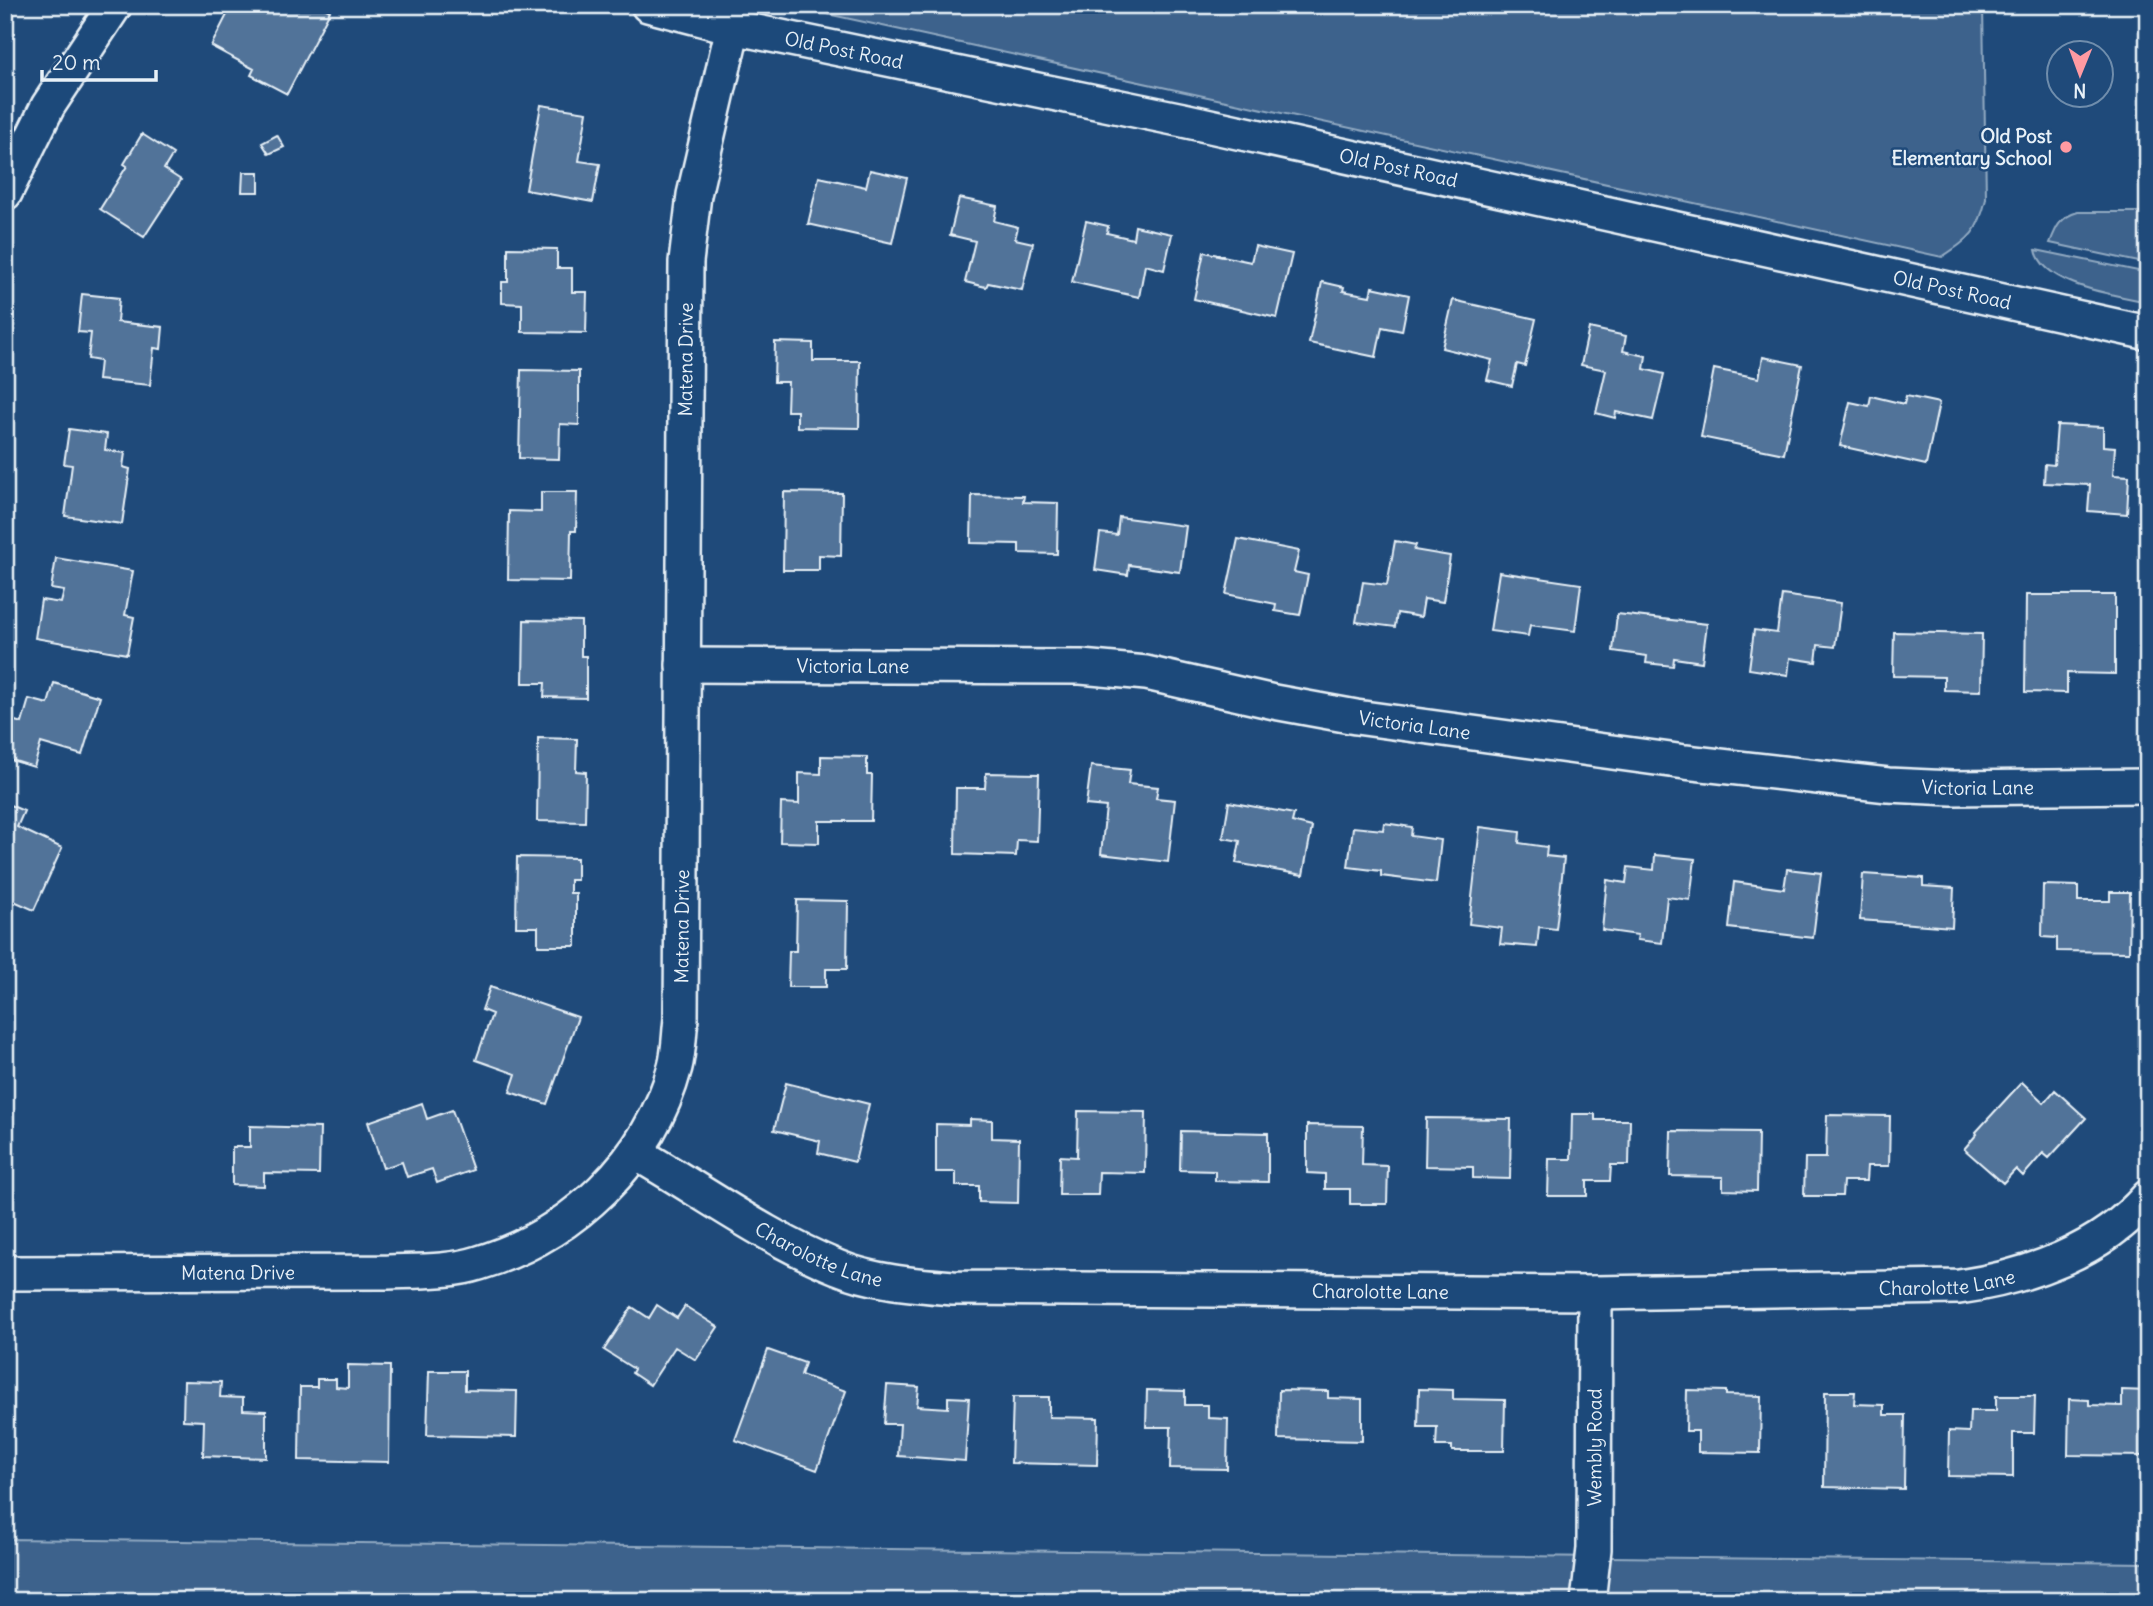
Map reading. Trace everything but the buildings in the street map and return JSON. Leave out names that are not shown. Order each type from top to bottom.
[{"type":"street","points":[[5,193],[48,106],[115,5]]},
{"type":"street","name":"Old Post Road","points":[[648,5],[733,27],[1183,120],[2148,333]]},
{"type":"street","name":"Matena Drive","points":[[5,1273],[388,1272],[477,1264],[520,1247],[568,1219],[601,1192],[636,1153],[661,1111],[676,1064],[680,1030],[686,262],[694,195],[733,27]]},
{"type":"street","name":"Victoria Lane","points":[[683,665],[1081,667],[1146,673],[1356,718],[1685,762],[1888,785],[1952,788],[2148,786]]},
{"type":"street","name":"Charolotte Lane","points":[[636,1153],[839,1268],[897,1283],[953,1288],[1595,1293],[1959,1287],[2025,1274],[2102,1238],[2144,1208]]},
{"type":"street","name":"Wembly Road","points":[[1588,1601],[1594,1549],[1595,1293]]},
{"type":"shaded area","points":[[786,5],[1983,5],[1986,199],[1980,220],[1972,234],[1942,257]]},
{"type":"shaded area","points":[[2078,212],[2148,212],[2148,264],[2050,243],[2060,223]]},
{"type":"shaded area","points":[[2036,250],[2148,273],[2148,302],[2101,292],[2066,280],[2042,262]]},
{"type":"shaded area","points":[[5,1539],[2148,1563],[2148,1601],[5,1601]]},
{"type":"place","name":"Old Post Elementary School","points":[[2066,147]]}]
